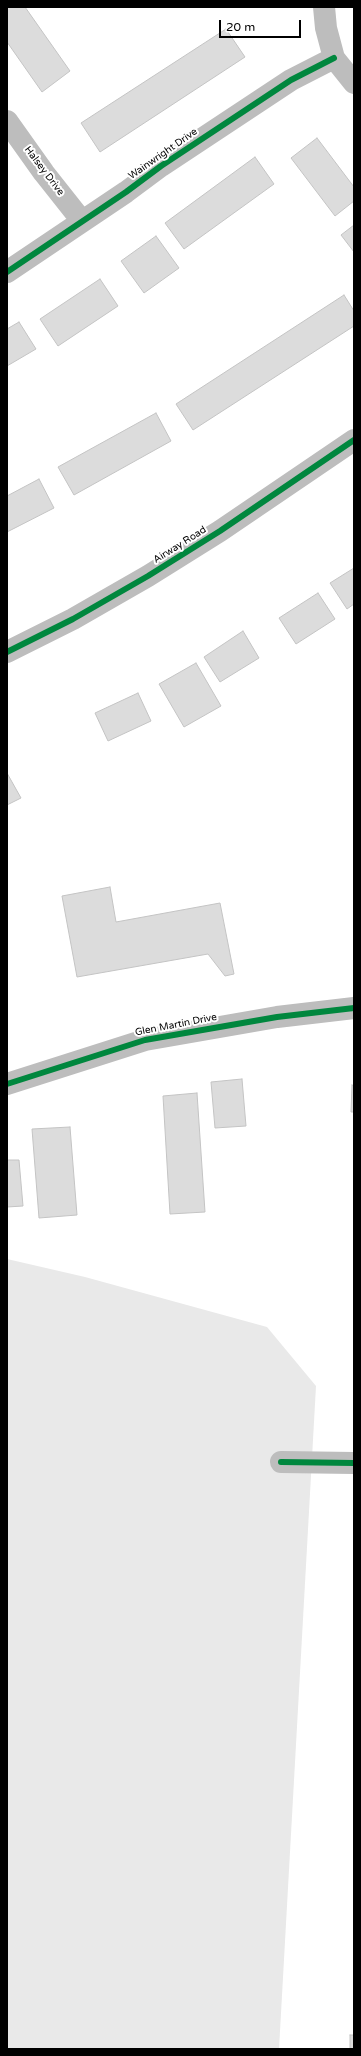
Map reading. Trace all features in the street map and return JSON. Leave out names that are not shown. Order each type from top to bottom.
[{"type":"street","points":[[324,7],[326,28],[334,58],[354,83]]},
{"type":"street","name":"Wainwright Drive","points":[[7,272],[161,166],[291,80],[334,58]]},
{"type":"street","name":"Halsey Drive","points":[[7,121],[44,173],[82,221]]},
{"type":"street","name":"Airway Road","points":[[7,652],[73,619],[148,576],[220,531],[354,440]]},
{"type":"street","name":"Glen Martin Drive","points":[[7,1084],[144,1040],[270,1018],[354,1008]]},
{"type":"street","points":[[281,1462],[354,1463]]},
{"type":"shaded area","points":[[7,1259],[85,1277],[267,1327],[316,1386],[279,2049],[7,2049]]},
{"type":"building","points":[[7,7],[25,7],[70,71],[42,92],[7,42]]},
{"type":"building","points":[[226,29],[245,57],[100,152],[81,123]]},
{"type":"building","points":[[317,138],[354,187],[354,201],[335,216],[291,158]]},
{"type":"building","points":[[255,157],[274,184],[184,249],[165,223]]},
{"type":"building","points":[[354,225],[354,252],[341,235]]},
{"type":"building","points":[[156,236],[179,268],[144,293],[121,261]]},
{"type":"building","points":[[100,279],[118,306],[58,346],[40,319]]},
{"type":"building","points":[[344,295],[354,311],[354,326],[193,430],[176,404]]},
{"type":"building","points":[[19,322],[36,349],[7,366],[7,329]]},
{"type":"building","points":[[156,413],[171,441],[74,495],[58,467]]},
{"type":"building","points":[[39,479],[54,508],[7,532],[7,496]]},
{"type":"building","points":[[354,568],[354,604],[347,609],[330,583]]},
{"type":"building","points":[[318,593],[335,619],[296,644],[279,618]]},
{"type":"building","points":[[243,631],[259,658],[220,682],[204,657]]},
{"type":"building","points":[[196,663],[221,706],[184,727],[159,684]]},
{"type":"building","points":[[138,693],[151,721],[108,741],[95,713]]},
{"type":"building","points":[[7,773],[21,798],[7,805]]},
{"type":"building","points":[[110,887],[116,922],[220,903],[234,974],[225,976],[208,954],[77,977],[62,896]]},
{"type":"building","points":[[242,1079],[246,1126],[215,1128],[211,1082]]},
{"type":"building","points":[[352,1085],[354,1086],[354,1112],[351,1112]]},
{"type":"building","points":[[197,1093],[205,1212],[170,1214],[163,1096]]},
{"type":"building","points":[[70,1127],[77,1215],[39,1218],[32,1129]]},
{"type":"building","points":[[7,1160],[19,1160],[23,1206],[7,1207]]},
{"type":"building","points":[[350,2035],[354,2035],[354,2049],[350,2049]]},
{"type":"cycle path","points":[[7,272],[126,192],[161,166],[291,80],[334,58]]},
{"type":"cycle path","points":[[7,652],[73,619],[148,576],[220,531],[354,440]]},
{"type":"cycle path","points":[[7,1084],[145,1040],[277,1017],[354,1008]]},
{"type":"cycle path","points":[[281,1462],[354,1463]]}]
